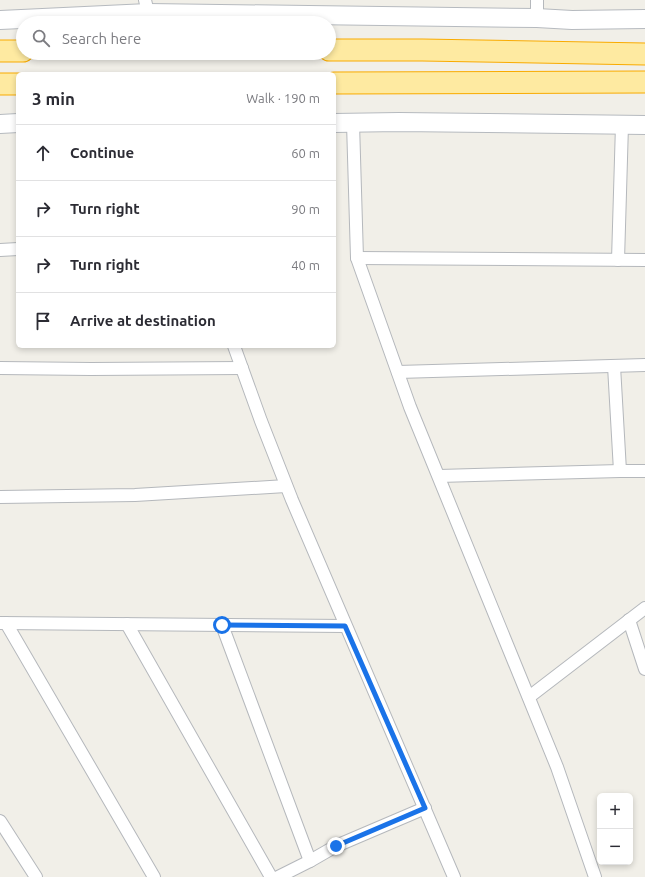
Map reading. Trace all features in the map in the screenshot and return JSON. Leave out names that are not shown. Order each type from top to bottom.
[{"type":"highway","points":[[336,50],[645,54]]},
{"type":"highway","points":[[0,51],[16,51]]},
{"type":"highway","points":[[336,83],[645,82]]},
{"type":"highway","points":[[0,84],[16,84]]},
{"type":"main road","points":[[42,16],[147,6],[572,20],[645,19]]},
{"type":"main road","points":[[0,20],[16,18]]},
{"type":"main road","points":[[336,123],[398,122],[645,126]]},
{"type":"main road","points":[[0,124],[16,124]]},
{"type":"street","points":[[537,0],[537,18]]},
{"type":"street","points":[[353,123],[357,258],[398,372],[557,767],[595,877]]},
{"type":"street","points":[[618,260],[622,125]]},
{"type":"street","points":[[0,250],[16,249]]},
{"type":"street","points":[[357,258],[645,260]]},
{"type":"street","points":[[235,348],[286,486],[454,877]]},
{"type":"street","points":[[398,372],[645,365]]},
{"type":"street","points":[[614,366],[620,470]]},
{"type":"street","points":[[0,368],[242,368]]},
{"type":"street","points":[[439,476],[620,470],[645,471]]},
{"type":"street","points":[[0,497],[134,495],[286,486]]},
{"type":"street","points":[[529,697],[645,608]]},
{"type":"street","points":[[629,620],[645,669]]},
{"type":"street","points":[[3,623],[345,626]]},
{"type":"street","points":[[3,623],[154,877]]},
{"type":"street","points":[[127,624],[271,877]]},
{"type":"street","points":[[222,625],[310,861]]},
{"type":"street","points":[[278,877],[336,846],[425,808]]},
{"type":"street","points":[[0,821],[36,877]]},
{"type":"route","points":[[222,625],[345,626],[425,808],[336,846]]}]
